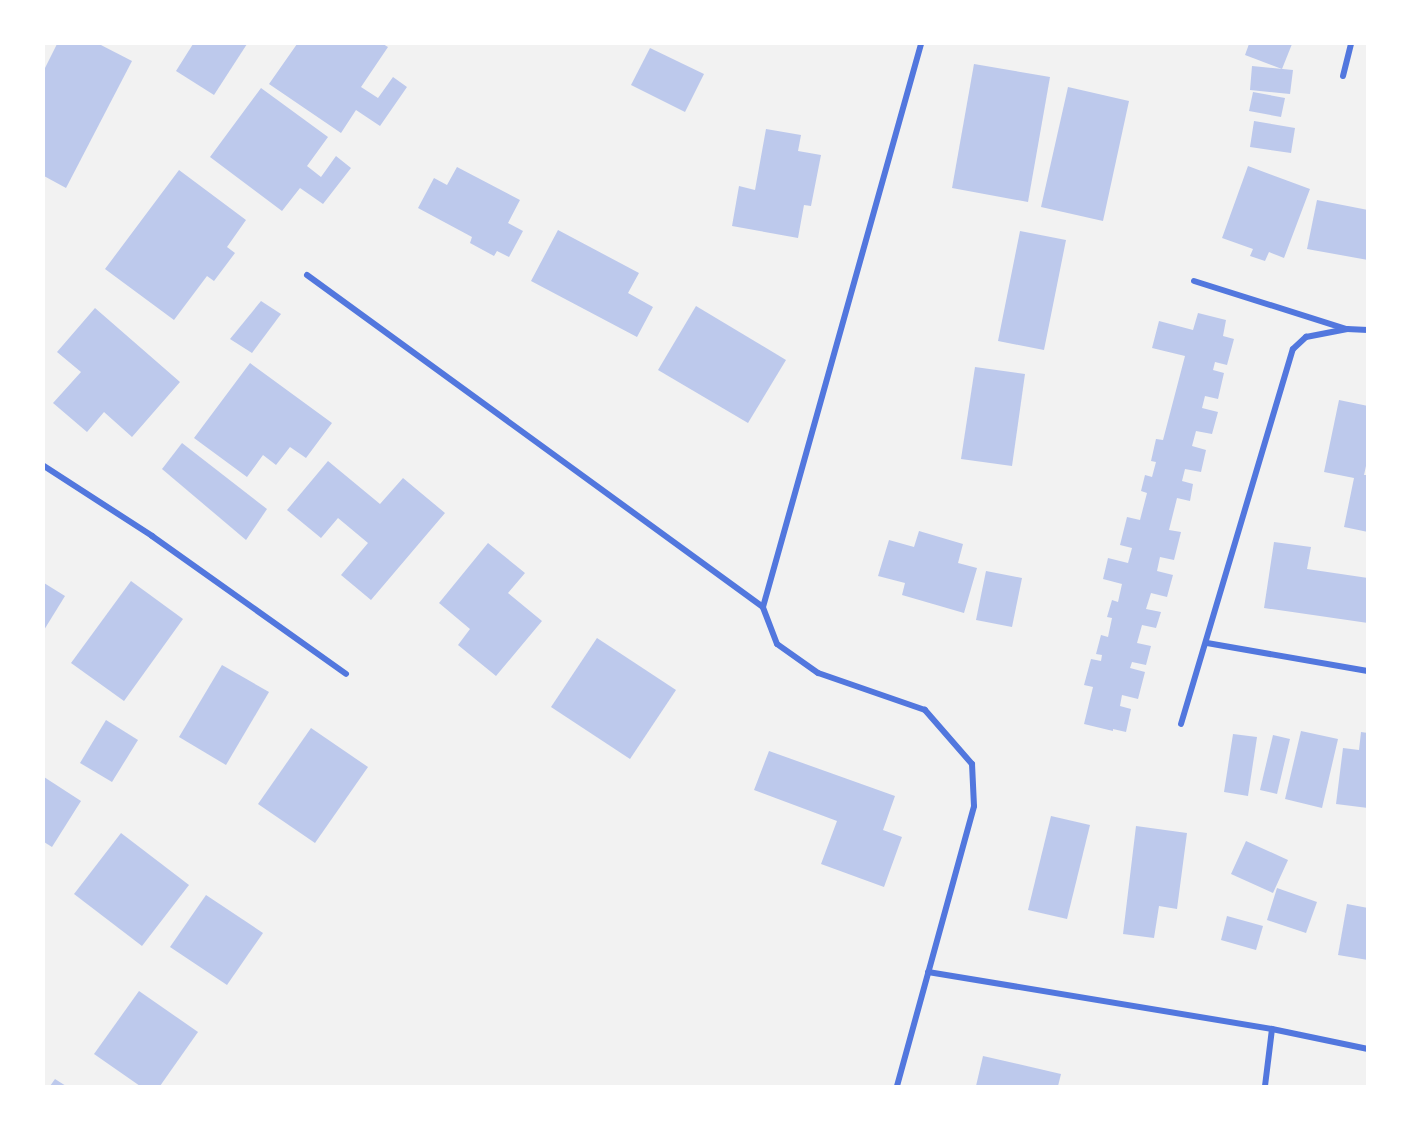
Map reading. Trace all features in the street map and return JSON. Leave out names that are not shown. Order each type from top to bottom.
[{"type":"street","points":[[763,607],[921,44]]},
{"type":"street","points":[[1343,76],[1351,44]]},
{"type":"street","points":[[307,275],[763,607],[777,644],[818,673],[925,710],[948,733],[972,764],[974,806],[897,1086]]},
{"type":"street","points":[[1194,281],[1347,329]]},
{"type":"street","points":[[1181,724],[1293,349],[1306,337],[1347,329],[1368,330]]},
{"type":"street","points":[[44,466],[152,536],[346,674]]},
{"type":"street","points":[[1207,643],[1368,671]]},
{"type":"street","points":[[928,972],[1272,1029],[1368,1049]]},
{"type":"street","points":[[1265,1086],[1272,1029]]},
{"type":"building","points":[[57,44],[99,44],[132,61],[66,188],[44,176],[44,70]]},
{"type":"building","points":[[193,44],[247,44],[214,95],[176,71]]},
{"type":"building","points":[[297,44],[383,44],[388,47],[361,87],[378,98],[393,77],[407,87],[380,126],[356,110],[341,133],[269,84]]},
{"type":"building","points":[[1249,44],[1292,44],[1282,69],[1245,55]]},
{"type":"building","points":[[650,48],[704,74],[685,112],[631,85]]},
{"type":"building","points":[[974,64],[1050,77],[1028,202],[952,188]]},
{"type":"building","points":[[1252,66],[1293,70],[1290,94],[1250,90]]},
{"type":"building","points":[[1068,87],[1129,101],[1103,221],[1041,207]]},
{"type":"building","points":[[261,88],[328,137],[307,166],[321,177],[336,156],[351,168],[323,204],[300,188],[282,211],[210,157]]},
{"type":"building","points":[[1253,92],[1285,98],[1281,117],[1249,111]]},
{"type":"building","points":[[1254,121],[1295,128],[1291,153],[1250,147]]},
{"type":"building","points":[[766,129],[801,135],[798,151],[821,155],[811,206],[804,205],[798,238],[732,226],[739,186],[755,190]]},
{"type":"building","points":[[1248,166],[1310,189],[1284,258],[1269,252],[1265,261],[1250,256],[1253,249],[1222,238]]},
{"type":"building","points":[[457,167],[520,200],[508,223],[523,231],[509,257],[497,251],[494,256],[470,243],[472,237],[418,208],[434,178],[447,185]]},
{"type":"building","points":[[179,170],[246,220],[227,247],[235,253],[214,281],[207,276],[174,320],[105,269]]},
{"type":"building","points":[[1317,200],[1368,210],[1368,260],[1307,249]]},
{"type":"building","points":[[558,230],[639,273],[628,293],[653,307],[637,337],[531,281]]},
{"type":"building","points":[[1020,231],[1066,240],[1044,350],[998,341]]},
{"type":"building","points":[[261,301],[281,314],[252,353],[230,339]]},
{"type":"building","points":[[696,306],[786,360],[748,423],[658,370]]},
{"type":"building","points":[[95,308],[180,382],[132,437],[104,412],[87,432],[53,403],[81,372],[57,352]]},
{"type":"building","points":[[1198,313],[1226,320],[1223,336],[1234,339],[1227,365],[1215,362],[1213,370],[1224,373],[1218,399],[1205,396],[1202,408],[1218,412],[1212,434],[1196,431],[1192,446],[1206,450],[1201,472],[1185,469],[1182,481],[1193,484],[1190,501],[1177,498],[1169,530],[1181,532],[1174,560],[1160,557],[1157,571],[1173,575],[1167,597],[1151,593],[1146,609],[1161,612],[1156,628],[1142,625],[1137,643],[1151,646],[1146,665],[1132,662],[1130,668],[1145,672],[1138,699],[1122,695],[1120,706],[1131,709],[1126,732],[1113,729],[1113,731],[1084,724],[1093,687],[1084,685],[1091,659],[1101,661],[1102,655],[1096,654],[1101,635],[1108,637],[1112,618],[1107,617],[1112,600],[1118,602],[1122,584],[1103,579],[1108,558],[1128,563],[1132,548],[1120,545],[1127,517],[1140,520],[1147,493],[1141,491],[1145,475],[1152,477],[1156,462],[1151,461],[1156,439],[1163,440],[1185,356],[1152,348],[1159,321],[1193,330]]},
{"type":"building","points":[[250,363],[332,423],[306,458],[290,447],[276,465],[263,455],[247,477],[194,438]]},
{"type":"building","points":[[975,367],[1025,374],[1012,466],[961,459]]},
{"type":"building","points":[[1339,400],[1368,406],[1368,457],[1364,475],[1368,475],[1368,532],[1344,527],[1354,478],[1324,472]]},
{"type":"building","points":[[182,443],[267,509],[246,540],[162,469]]},
{"type":"building","points":[[328,461],[380,504],[403,478],[445,513],[371,600],[341,575],[368,543],[338,518],[321,538],[287,510]]},
{"type":"building","points":[[919,531],[963,544],[958,563],[977,568],[964,613],[902,595],[905,583],[878,576],[889,540],[914,547]]},
{"type":"building","points":[[1274,542],[1311,547],[1307,569],[1368,578],[1368,623],[1264,608]]},
{"type":"building","points":[[488,543],[525,573],[508,593],[542,621],[496,676],[458,645],[470,629],[439,603]]},
{"type":"building","points":[[986,571],[1022,578],[1012,627],[976,620]]},
{"type":"building","points":[[131,581],[183,619],[124,701],[71,663]]},
{"type":"building","points":[[44,583],[65,596],[44,630]]},
{"type":"building","points":[[597,638],[676,690],[630,759],[551,707]]},
{"type":"building","points":[[222,665],[269,692],[226,765],[179,737]]},
{"type":"building","points":[[106,720],[138,740],[112,782],[80,763]]},
{"type":"building","points":[[311,728],[368,767],[315,843],[258,804]]},
{"type":"building","points":[[1301,731],[1338,739],[1322,808],[1285,799]]},
{"type":"building","points":[[1361,732],[1368,733],[1368,808],[1336,804],[1343,748],[1359,750]]},
{"type":"building","points":[[1233,734],[1257,737],[1248,796],[1224,792]]},
{"type":"building","points":[[1273,735],[1290,739],[1277,794],[1260,790]]},
{"type":"building","points":[[769,751],[895,796],[883,830],[902,837],[884,887],[821,864],[837,821],[754,790]]},
{"type":"building","points":[[44,777],[81,801],[52,847],[44,842]]},
{"type":"building","points":[[1051,816],[1090,825],[1067,919],[1028,910]]},
{"type":"building","points":[[1136,826],[1187,833],[1177,909],[1159,906],[1154,938],[1123,934]]},
{"type":"building","points":[[121,833],[189,885],[142,946],[74,894]]},
{"type":"building","points":[[1246,841],[1288,860],[1273,893],[1231,874]]},
{"type":"building","points":[[1277,888],[1317,902],[1306,933],[1267,920]]},
{"type":"building","points":[[206,895],[263,933],[227,985],[170,947]]},
{"type":"building","points":[[1347,904],[1368,908],[1368,960],[1338,955]]},
{"type":"building","points":[[1227,916],[1263,926],[1256,950],[1221,940]]},
{"type":"building","points":[[139,991],[198,1032],[160,1086],[140,1086],[94,1054]]},
{"type":"building","points":[[983,1056],[1061,1074],[1058,1086],[976,1086]]},
{"type":"building","points":[[55,1079],[66,1086],[50,1086]]}]
